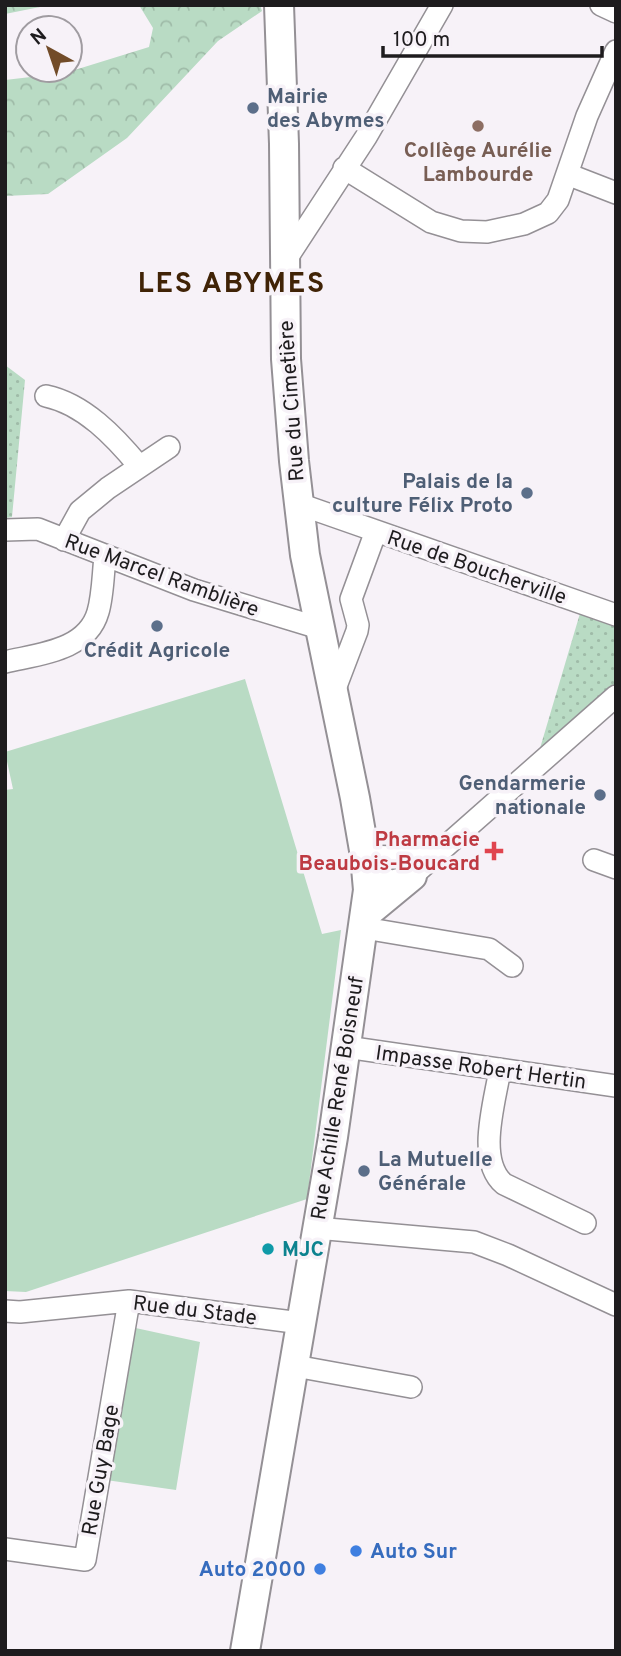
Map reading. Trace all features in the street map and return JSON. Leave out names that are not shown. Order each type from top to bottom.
[{"type":"main road","name":"Rue du Cimetière","points":[[280,6],[286,359],[299,504],[319,628]]},
{"type":"main road","name":"Rue Achille René Boisneuf","points":[[245,1651],[295,1366],[365,921],[366,866],[319,628]]},
{"type":"main road","points":[[365,921],[411,876]]},
{"type":"street","points":[[285,261],[366,137],[442,5]]},
{"type":"street","points":[[601,5],[616,12]]},
{"type":"street","points":[[344,168],[431,222],[461,231],[487,232],[524,224],[548,213],[558,201],[587,116],[616,51]]},
{"type":"street","points":[[567,174],[616,192]]},
{"type":"street","points":[[46,396],[68,402],[113,436],[139,466]]},
{"type":"street","points":[[64,540],[80,511],[169,447]]},
{"type":"street","name":"Rue de Boucherville","points":[[299,504],[616,615]]},
{"type":"street","name":"Rue Marcel Ramblière","points":[[5,530],[38,529],[194,590],[319,628]]},
{"type":"street","points":[[333,694],[357,631],[351,599],[376,531]]},
{"type":"street","points":[[5,662],[73,645],[86,633],[99,611],[105,557]]},
{"type":"street","points":[[366,866],[393,881],[411,876],[616,696]]},
{"type":"street","points":[[366,866],[397,857],[439,850]]},
{"type":"street","points":[[594,860],[616,867]]},
{"type":"street","points":[[365,921],[489,949],[512,966]]},
{"type":"street","name":"Impasse Robert Hertin","points":[[346,1047],[616,1086]]},
{"type":"street","points":[[500,1069],[488,1145],[497,1178],[504,1184],[585,1223]]},
{"type":"street","points":[[316,1228],[474,1242],[508,1255],[616,1306]]},
{"type":"street","name":"Rue du Stade","points":[[5,1311],[20,1312],[129,1301],[302,1323]]},
{"type":"street","name":"Rue Guy Bage","points":[[5,1549],[85,1560],[129,1301]]},
{"type":"street","points":[[295,1366],[411,1387]]},
{"type":"green space","points":[[5,5],[50,5],[5,14]]},
{"type":"green space","points":[[139,5],[260,5],[262,11],[218,41],[127,138],[48,194],[5,196],[5,80],[14,79],[14,84],[84,84],[84,67],[149,47],[153,28]]},
{"type":"green space","points":[[5,365],[25,380],[12,517],[5,518]]},
{"type":"green space","points":[[581,610],[616,623],[616,685],[538,755]]},
{"type":"green space","points":[[245,679],[322,934],[341,930],[307,1199],[26,1292],[5,1291],[5,790],[13,789],[5,752]]},
{"type":"green space","points":[[131,1327],[200,1342],[176,1490],[106,1480]]},
{"type":"place","name":"Mairie des Abymes","points":[[253,108]]},
{"type":"place","name":"Collège Aurélie Lambourde","points":[[478,126]]},
{"type":"place","name":"Palais de la culture Félix Proto","points":[[527,493]]},
{"type":"place","name":"Crédit Agricole","points":[[157,626]]},
{"type":"place","name":"Gendarmerie nationale","points":[[600,795]]},
{"type":"place","name":"Pharmacie Beaubois-Boucard","points":[[494,851]]},
{"type":"place","name":"La Mutuelle Générale","points":[[364,1171]]},
{"type":"place","name":"MJC","points":[[268,1249]]},
{"type":"place","name":"Auto Sur","points":[[356,1551]]},
{"type":"place","name":"Auto 2000","points":[[320,1569]]},
{"type":"district","name":"LES ABYMES","points":[[232,282]]}]
